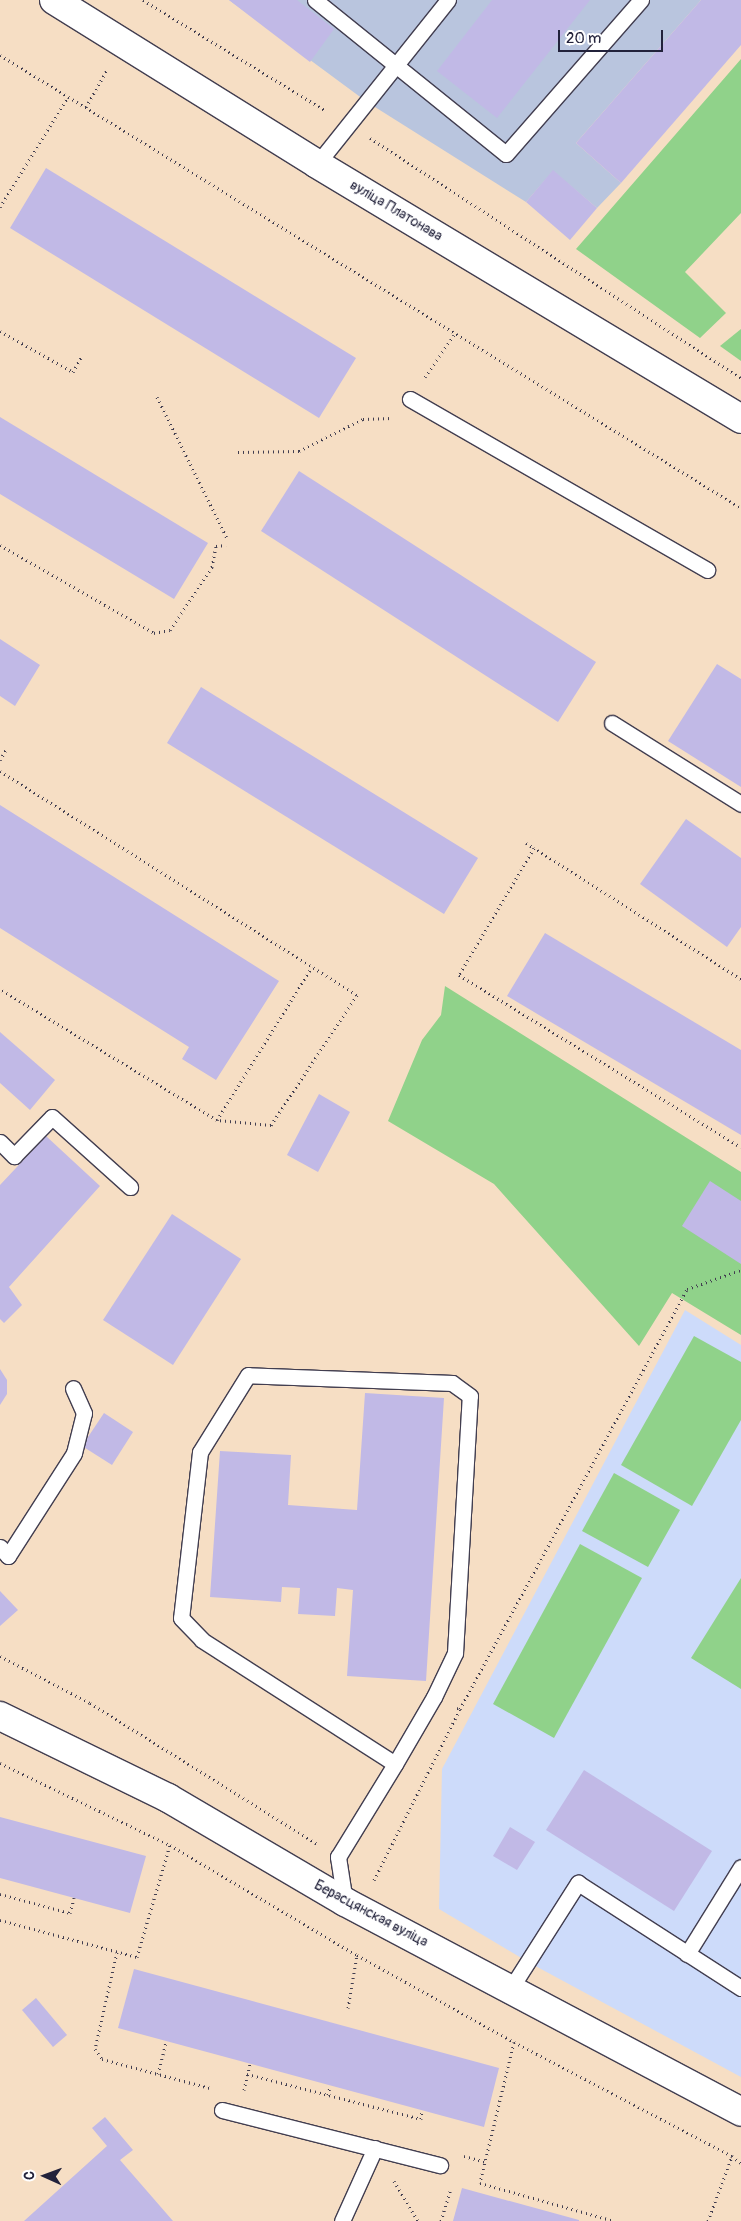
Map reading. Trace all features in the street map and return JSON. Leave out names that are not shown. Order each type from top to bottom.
[{"type":"street","name":"вуліца Платонава","points":[[54,0],[317,164],[741,419]]},
{"type":"street","name":"Берасцянская вуліца","points":[[0,1716],[168,1798],[345,1902],[511,1988],[741,2112]]},
{"type":"lane","points":[[315,0],[506,154],[641,0]]},
{"type":"lane","points":[[317,164],[448,0]]},
{"type":"lane","points":[[410,399],[708,570]]},
{"type":"lane","points":[[612,723],[741,804]]},
{"type":"lane","points":[[0,1142],[14,1156],[52,1117],[130,1188]]},
{"type":"lane","points":[[345,1902],[338,1857],[395,1764],[434,1697],[455,1653],[470,1396],[452,1384],[248,1375],[200,1452],[181,1618],[202,1640],[395,1764]]},
{"type":"lane","points":[[0,1547],[8,1556],[74,1453],[84,1413],[73,1388]]},
{"type":"lane","points":[[687,1954],[741,1867]]},
{"type":"lane","points":[[511,1988],[578,1883],[741,1988]]},
{"type":"lane","points":[[222,2110],[440,2164]]},
{"type":"lane","points":[[342,2221],[375,2148]]},
{"type":"path","points":[[143,0],[348,124],[741,378]]},
{"type":"path","points":[[86,107],[123,43]]},
{"type":"path","points":[[0,55],[454,335],[741,508]]},
{"type":"path","points":[[0,207],[68,97]]},
{"type":"path","points":[[0,331],[74,372],[82,356]]},
{"type":"path","points":[[238,452],[299,451],[363,419],[397,417],[454,335]]},
{"type":"path","points":[[157,397],[227,538]]},
{"type":"path","points":[[0,546],[154,633],[170,630],[212,567],[216,546],[226,545]]},
{"type":"path","points":[[0,760],[7,748]]},
{"type":"path","points":[[0,771],[312,968],[358,995],[271,1125],[217,1120],[0,989]]},
{"type":"path","points":[[526,843],[741,979]]},
{"type":"path","points":[[534,848],[459,975],[741,1148]]},
{"type":"path","points":[[217,1120],[312,968]]},
{"type":"path","points":[[374,1880],[460,1709],[687,1289],[741,1270]]},
{"type":"path","points":[[434,1697],[460,1709]]},
{"type":"path","points":[[0,1763],[170,1845],[357,1955],[514,2042],[732,2156],[741,2164]]},
{"type":"path","points":[[0,1920],[137,1957],[170,1845]]},
{"type":"path","points":[[0,1894],[70,1913],[74,1898]]},
{"type":"path","points":[[116,1952],[95,2049],[102,2059],[214,2089]]},
{"type":"path","points":[[348,2008],[357,1955]]},
{"type":"path","points":[[158,2074],[166,2041]]},
{"type":"path","points":[[514,2042],[480,2183],[614,2221]]},
{"type":"path","points":[[243,2096],[250,2064]]},
{"type":"path","points":[[248,2074],[420,2119],[422,2110]]},
{"type":"path","points":[[328,2095],[330,2086]]},
{"type":"path","points":[[462,2155],[486,2162]]},
{"type":"path","points":[[708,2221],[732,2156]]},
{"type":"shaded area","points":[[229,0],[701,0],[576,143],[621,183],[597,208],[553,171],[526,202],[367,102]]},
{"type":"shaded area","points":[[685,1310],[741,1345],[741,2077],[528,1962],[439,1909],[442,1769]]},
{"type":"green space","points":[[741,59],[741,213],[685,272],[726,313],[700,338],[576,249]]},
{"type":"green space","points":[[741,329],[741,361],[720,346]]},
{"type":"green space","points":[[445,986],[741,1172],[741,1335],[672,1293],[639,1346],[494,1184],[388,1121],[422,1040],[441,1015]]},
{"type":"green space","points":[[694,1336],[741,1362],[741,1420],[692,1506],[621,1465]]},
{"type":"green space","points":[[614,1473],[680,1510],[648,1567],[582,1531]]},
{"type":"green space","points":[[580,1544],[642,1578],[554,1738],[493,1704]]},
{"type":"green space","points":[[741,1578],[741,1689],[691,1658]]},
{"type":"building","points":[[229,0],[297,0],[334,29],[310,62]]},
{"type":"building","points":[[492,0],[590,0],[497,118],[437,71]]},
{"type":"building","points":[[701,0],[741,0],[741,45],[621,183],[576,143]]},
{"type":"building","points":[[46,168],[356,358],[319,418],[10,228]]},
{"type":"building","points":[[553,170],[597,208],[570,240],[526,202]]},
{"type":"building","points":[[0,417],[208,543],[174,599],[0,494]]},
{"type":"building","points":[[299,471],[596,662],[558,722],[261,531]]},
{"type":"building","points":[[0,639],[40,665],[15,706],[0,696]]},
{"type":"building","points":[[717,664],[741,679],[741,787],[668,741]]},
{"type":"building","points":[[201,687],[478,858],[444,914],[167,743]]},
{"type":"building","points":[[0,805],[279,981],[216,1080],[182,1059],[189,1047],[0,928]]},
{"type":"building","points":[[686,819],[741,858],[741,927],[727,947],[640,884]]},
{"type":"building","points":[[545,933],[741,1050],[741,1135],[507,996]]},
{"type":"building","points":[[0,1032],[55,1080],[30,1110],[0,1083]]},
{"type":"building","points":[[319,1094],[350,1112],[318,1172],[287,1155]]},
{"type":"building","points":[[46,1136],[100,1186],[9,1287],[22,1305],[4,1323],[0,1319],[0,1185]]},
{"type":"building","points":[[710,1181],[741,1201],[741,1264],[682,1226]]},
{"type":"building","points":[[172,1214],[241,1259],[173,1365],[103,1320]]},
{"type":"building","points":[[0,1369],[7,1380],[7,1394],[0,1405]]},
{"type":"building","points":[[365,1393],[444,1398],[426,1681],[347,1676],[353,1590],[337,1588],[335,1616],[298,1614],[300,1588],[282,1587],[281,1602],[210,1597],[220,1451],[291,1455],[288,1505],[357,1510]]},
{"type":"building","points":[[104,1413],[133,1432],[112,1465],[82,1446]]},
{"type":"building","points":[[0,1591],[18,1610],[0,1626]]},
{"type":"building","points":[[584,1770],[712,1851],[674,1911],[546,1830]]},
{"type":"building","points":[[0,1817],[146,1856],[130,1913],[0,1878]]},
{"type":"building","points":[[510,1827],[535,1842],[517,1870],[493,1856]]},
{"type":"building","points":[[134,1969],[499,2068],[484,2127],[118,2028]]},
{"type":"building","points":[[36,1998],[67,2035],[53,2047],[22,2010]]},
{"type":"building","points":[[105,2117],[133,2150],[120,2160],[173,2221],[24,2221],[107,2146],[92,2128]]},
{"type":"building","points":[[462,2188],[579,2220],[579,2221],[453,2221]]}]
